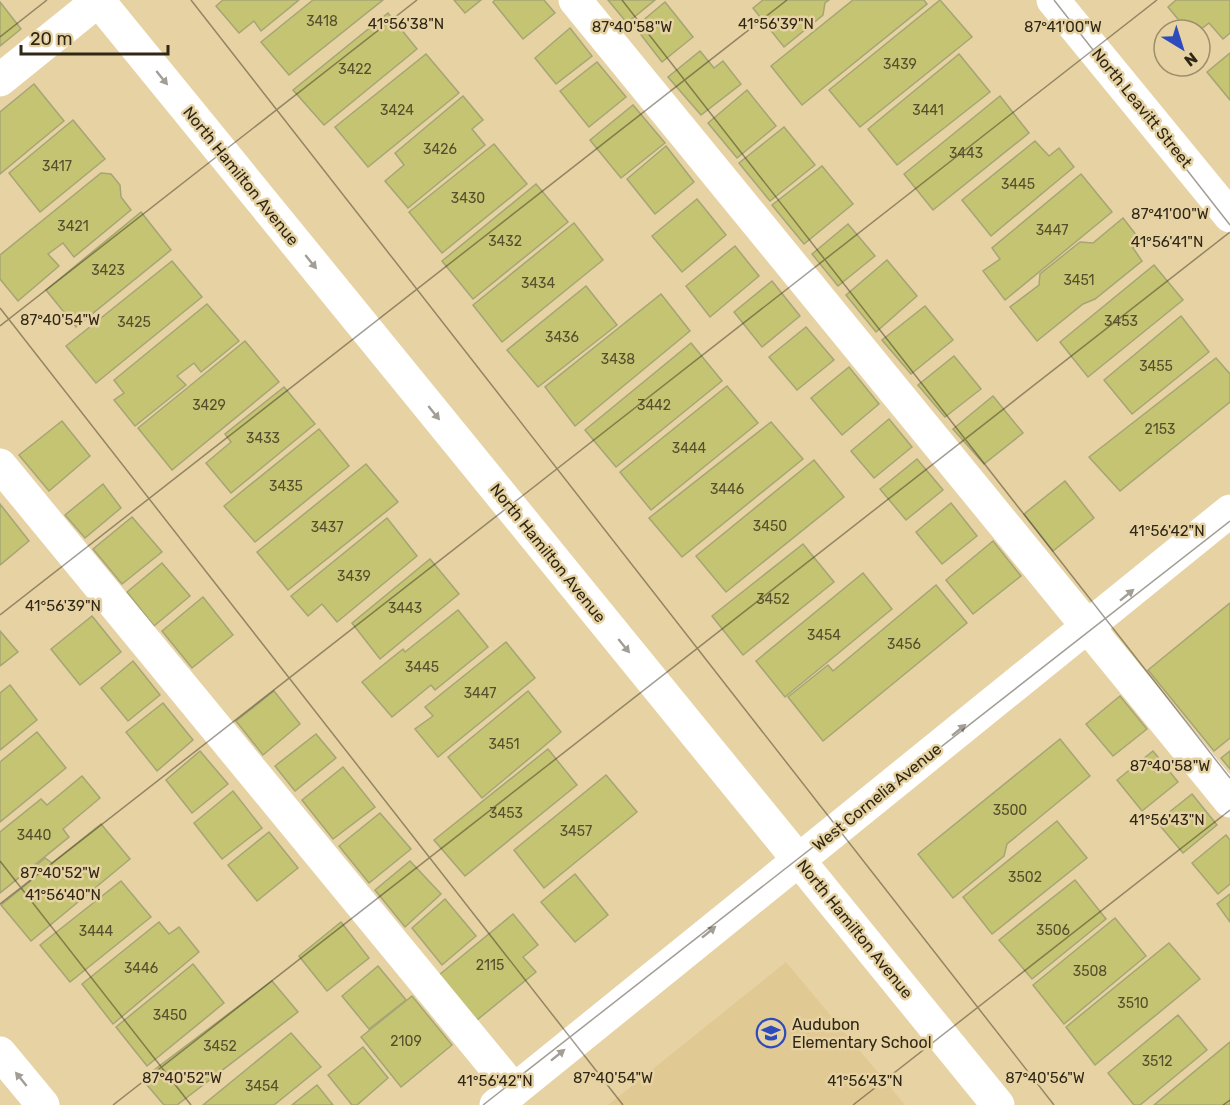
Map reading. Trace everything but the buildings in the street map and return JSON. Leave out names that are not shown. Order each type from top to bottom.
[{"type":"street","points":[[0,80],[99,0]]},
{"type":"street","name":"North Hamilton Avenue","points":[[99,0],[998,1105]]},
{"type":"street","points":[[575,0],[1230,801]]},
{"type":"street","name":"North Leavitt Street","points":[[1053,0],[1230,216]]},
{"type":"street","points":[[0,465],[505,1098]]},
{"type":"street","name":"West Cornelia Avenue","points":[[505,1098],[1230,512]]},
{"type":"street","points":[[0,1053],[43,1105]]},
{"type":"shaded area","name":"Audubon Elementary School","points":[[786,962],[905,1105],[608,1105]]},
{"type":"place","name":"Audubon Elementary School","points":[[771,1033]]}]
